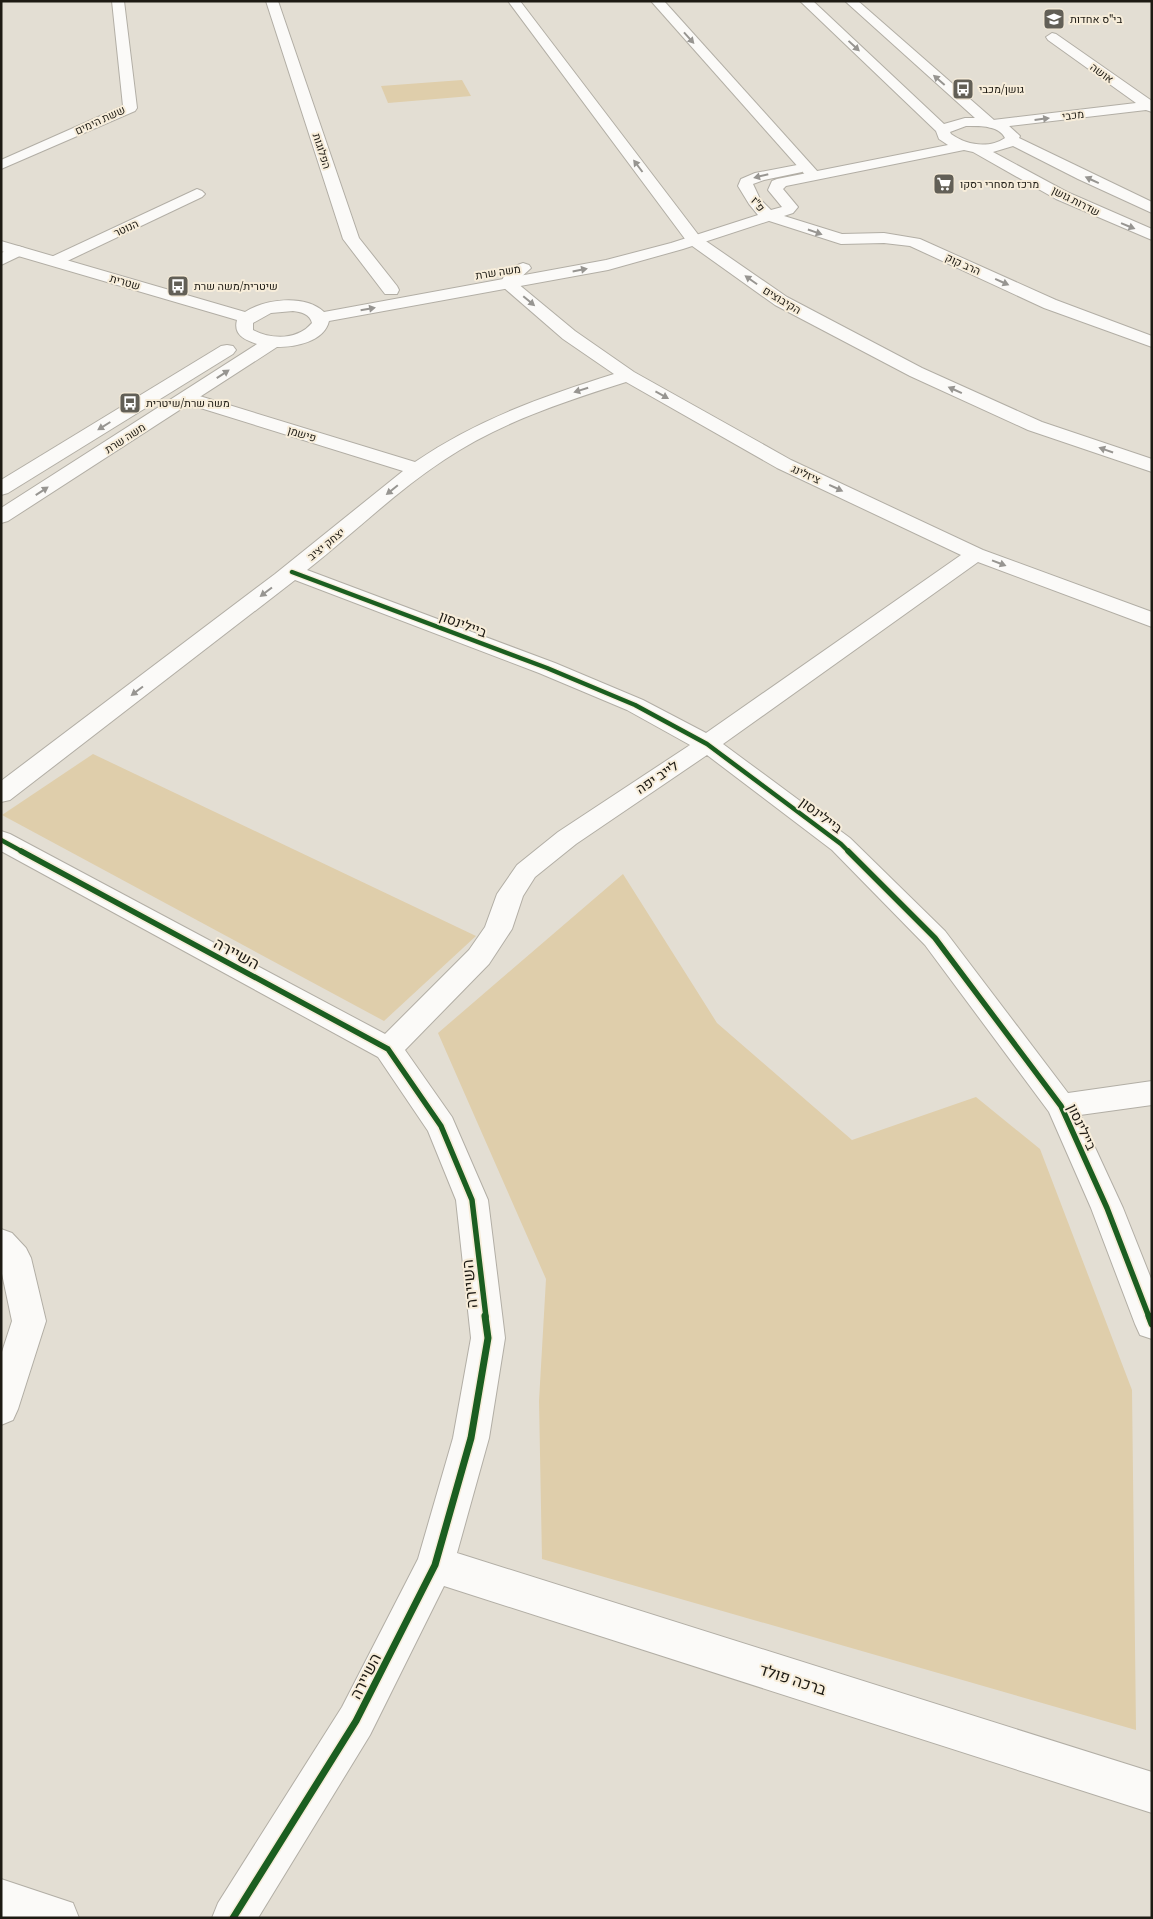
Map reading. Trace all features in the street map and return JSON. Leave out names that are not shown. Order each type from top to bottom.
[{"type":"street","name":"ששת הימים","points":[[1,165],[130,108],[118,1]]},
{"type":"street","name":"הפלוגות","points":[[272,1],[351,239],[391,290]]},
{"type":"street","name":"הקיבוצים","points":[[514,1],[694,240],[781,302],[916,372],[1035,426],[1152,466]]},
{"type":"street","points":[[657,1],[808,171]]},
{"type":"street","points":[[806,1],[944,133]]},
{"type":"street","points":[[851,1],[991,124]]},
{"type":"street","points":[[835,28],[853,24],[877,25]]},
{"type":"street","name":"אושה","points":[[1052,37],[1150,107]]},
{"type":"street","name":"מכבי","points":[[944,133],[955,124],[991,124],[1150,107]]},
{"type":"street","name":"שדרות גושן","points":[[991,124],[1010,131],[1013,136],[1012,140],[1152,208]]},
{"type":"street","name":"פ\"ז","points":[[944,133],[936,143],[808,171],[778,184],[776,192],[790,208],[784,212],[768,216],[754,201],[745,186],[746,182],[760,176],[808,171],[970,147],[1003,146],[1012,140]]},
{"type":"street","name":"שדרות גושן","points":[[944,133],[952,142],[970,147],[1111,219],[1152,236]]},
{"type":"street","name":"הנוטר","points":[[56,262],[197,194]]},
{"type":"street","name":"משה שרת","points":[[320,318],[608,264],[694,240],[768,216]]},
{"type":"street","name":"הרב קוק","points":[[768,216],[841,239],[884,238],[914,242],[1050,304],[1152,342]]},
{"type":"street","name":"משה שרת","points":[[1,490],[249,327],[254,313],[272,308],[303,308],[391,290],[671,242],[694,240]]},
{"type":"street","name":"שטרית","points":[[1,246],[56,262],[249,327],[274,342]]},
{"type":"street","points":[[1,260],[18,251]]},
{"type":"street","points":[[509,284],[510,278],[522,268]]},
{"type":"street","name":"ציזלינג","points":[[509,284],[569,335],[628,376],[784,464],[976,554],[1152,620]]},
{"type":"street","points":[[274,342],[287,341],[310,334],[318,329],[321,323],[320,318],[314,312],[303,308]]},
{"type":"street","name":"משה שרת","points":[[1,517],[274,342]]},
{"type":"street","name":"יצחק יציב","points":[[1,794],[292,572],[418,469],[461,441],[526,411],[575,392],[628,376]]},
{"type":"street","name":"פישמן","points":[[187,398],[418,469]]},
{"type":"street","name":"לייב יפה","points":[[388,1049],[480,957],[498,929],[510,894],[526,871],[567,838],[707,744],[976,554]]},
{"type":"street","name":"ביילינסון","points":[[292,572],[547,668],[635,705],[707,744],[841,844],[935,938],[1061,1106],[1107,1208],[1152,1324]]},
{"type":"street","name":"השיירה","points":[[1,840],[388,1049],[441,1126],[472,1200],[488,1338],[471,1438],[435,1565],[356,1720],[233,1918]]},
{"type":"street","points":[[1061,1106],[1152,1093]]},
{"type":"street","points":[[1,1243],[15,1258],[29,1321],[1,1409]]},
{"type":"street","name":"ברכה פולד","points":[[435,1565],[1152,1793]]},
{"type":"street","points":[[1,1900],[58,1918]]},
{"type":"shaded area","points":[[462,80],[471,96],[388,103],[381,86]]},
{"type":"shaded area","points":[[93,754],[476,936],[384,1021],[2,815]]},
{"type":"shaded area","points":[[623,874],[717,1023],[852,1140],[976,1097],[1040,1149],[1132,1390],[1136,1730],[542,1559],[539,1401],[546,1279],[438,1033]]},
{"type":"cycle path","points":[[292,572],[547,668],[635,705],[707,744],[841,844],[935,938],[1061,1106],[1107,1208],[1152,1324]]},
{"type":"cycle path","points":[[1,840],[388,1049],[441,1126],[472,1200],[488,1338],[471,1438],[435,1565],[356,1721],[233,1918]]},
{"type":"place","name":"בי\"ס אחדות","points":[[1054,19]]},
{"type":"place","name":"גושן/מכבי","points":[[963,89]]},
{"type":"place","name":"מרכז מסחרי רסקו","points":[[944,184]]},
{"type":"place","name":"שיטרית/משה שרת","points":[[178,286]]},
{"type":"place","name":"משה שרת/שיטרית","points":[[130,403]]}]
